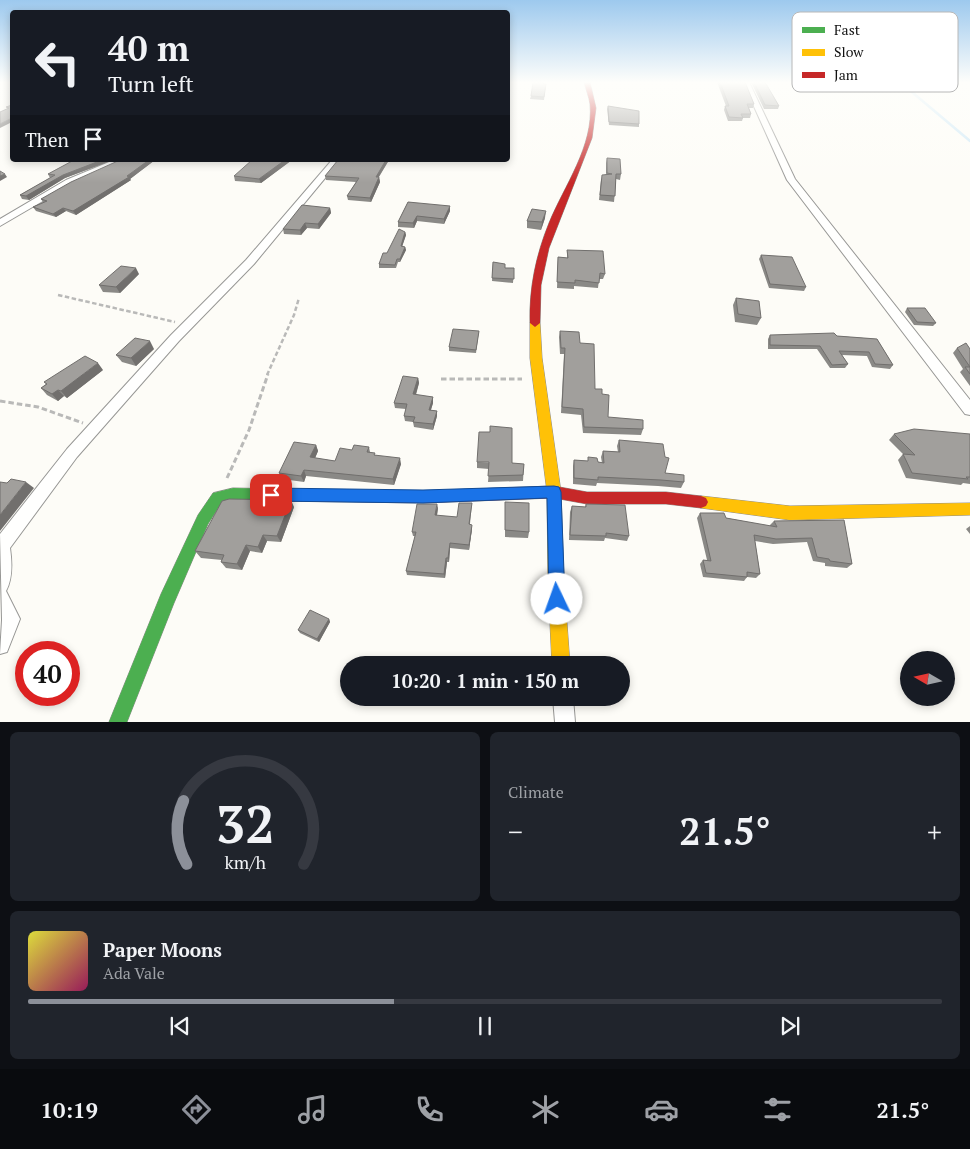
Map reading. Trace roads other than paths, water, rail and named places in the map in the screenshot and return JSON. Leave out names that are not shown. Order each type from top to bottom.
[{"type":"street","points":[[560,656],[556,582],[554,492],[538,379],[534,308],[535,282],[552,223],[586,149],[592,116]]},
{"type":"street","points":[[761,116],[791,180],[970,410]]},
{"type":"street","points":[[0,223],[69,182],[116,162]]},
{"type":"street","points":[[0,585],[4,562],[1,547],[72,453],[188,325],[250,262],[334,162]]},
{"type":"street","points":[[118,722],[171,591],[203,520],[218,497],[233,494],[423,497],[554,492],[587,498],[666,498],[790,513],[970,510]]},
{"type":"street","points":[[0,598],[11,619],[0,644]]},
{"type":"street","points":[[564,706],[565,722]]},
{"type":"waterway","points":[[940,116],[970,141]]}]
